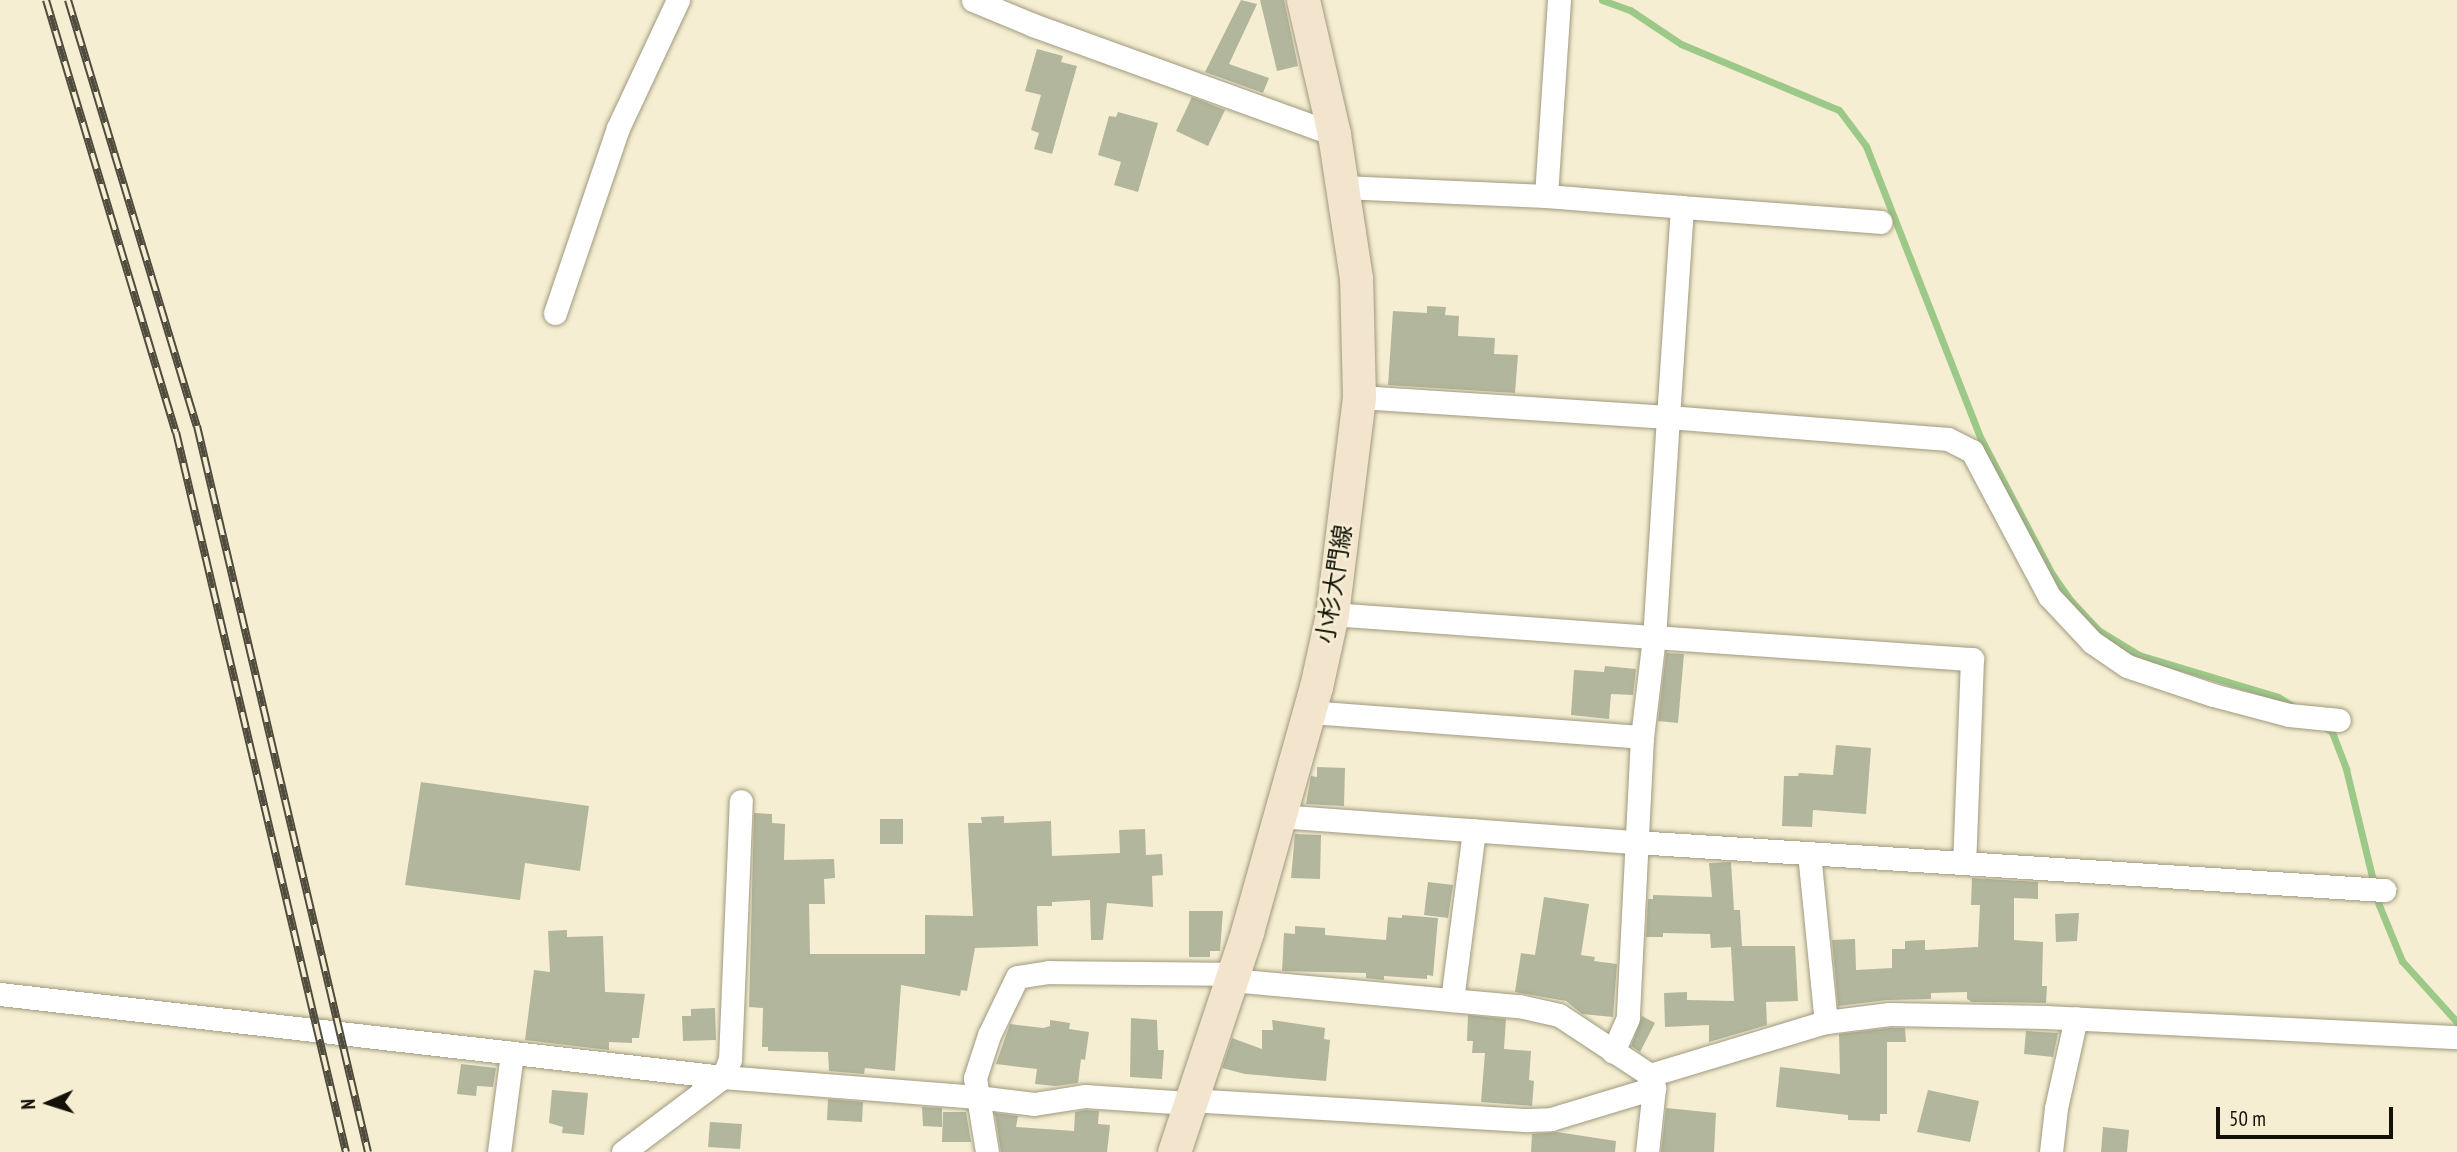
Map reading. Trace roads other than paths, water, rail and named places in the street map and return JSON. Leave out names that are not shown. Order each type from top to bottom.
[{"type":"main road","name":"小杉大門線","points":[[1174,1152],[1232,977],[1309,712],[1332,614],[1359,397],[1356,278],[1334,134],[1303,0]]},
{"type":"street","points":[[555,313],[618,128],[657,38],[678,0]]},
{"type":"street","points":[[973,0],[1033,25],[1334,134]]},
{"type":"street","points":[[1546,196],[1559,0]]},
{"type":"street","points":[[1342,187],[1546,196],[1880,222]]},
{"type":"street","points":[[1613,1052],[1628,1018],[1642,737],[1654,637],[1682,208]]},
{"type":"street","points":[[1359,397],[1948,439],[1972,451],[2049,596],[2092,642],[2127,666],[2213,695],[2289,715],[2339,720]]},
{"type":"street","points":[[1332,614],[1972,659],[1964,863]]},
{"type":"street","points":[[1309,712],[1642,737]]},
{"type":"street","points":[[623,1152],[723,1077],[730,1059],[741,801]]},
{"type":"street","points":[[1279,816],[1635,842],[2384,890]]},
{"type":"street","points":[[1452,1000],[1475,830]]},
{"type":"street","points":[[1809,853],[1826,1022]]},
{"type":"street","points":[[987,1152],[975,1078],[989,1035],[1017,978],[1049,972],[1232,977],[1519,1006],[1559,1015],[1652,1082]]},
{"type":"street","points":[[0,994],[723,1077],[1034,1104],[1085,1096],[1528,1119],[1551,1119],[1826,1022],[1889,1014],[2076,1018],[2457,1037]]},
{"type":"street","points":[[2051,1152],[2056,1108],[2076,1018]]},
{"type":"street","points":[[499,1152],[512,1053]]},
{"type":"street","points":[[1647,1152],[1652,1082]]},
{"type":"waterway","points":[[1602,0],[1630,10],[1681,44],[1839,110],[1866,146],[1981,439],[2052,574],[2071,601],[2098,630],[2139,655],[2278,697],[2294,707]]},
{"type":"waterway","points":[[2325,727],[2332,732],[2346,769],[2379,905],[2402,961],[2457,1022]]},
{"type":"railway","points":[[46,0],[176,432],[346,1152]]},
{"type":"railway","points":[[68,0],[197,426],[368,1152]]}]
